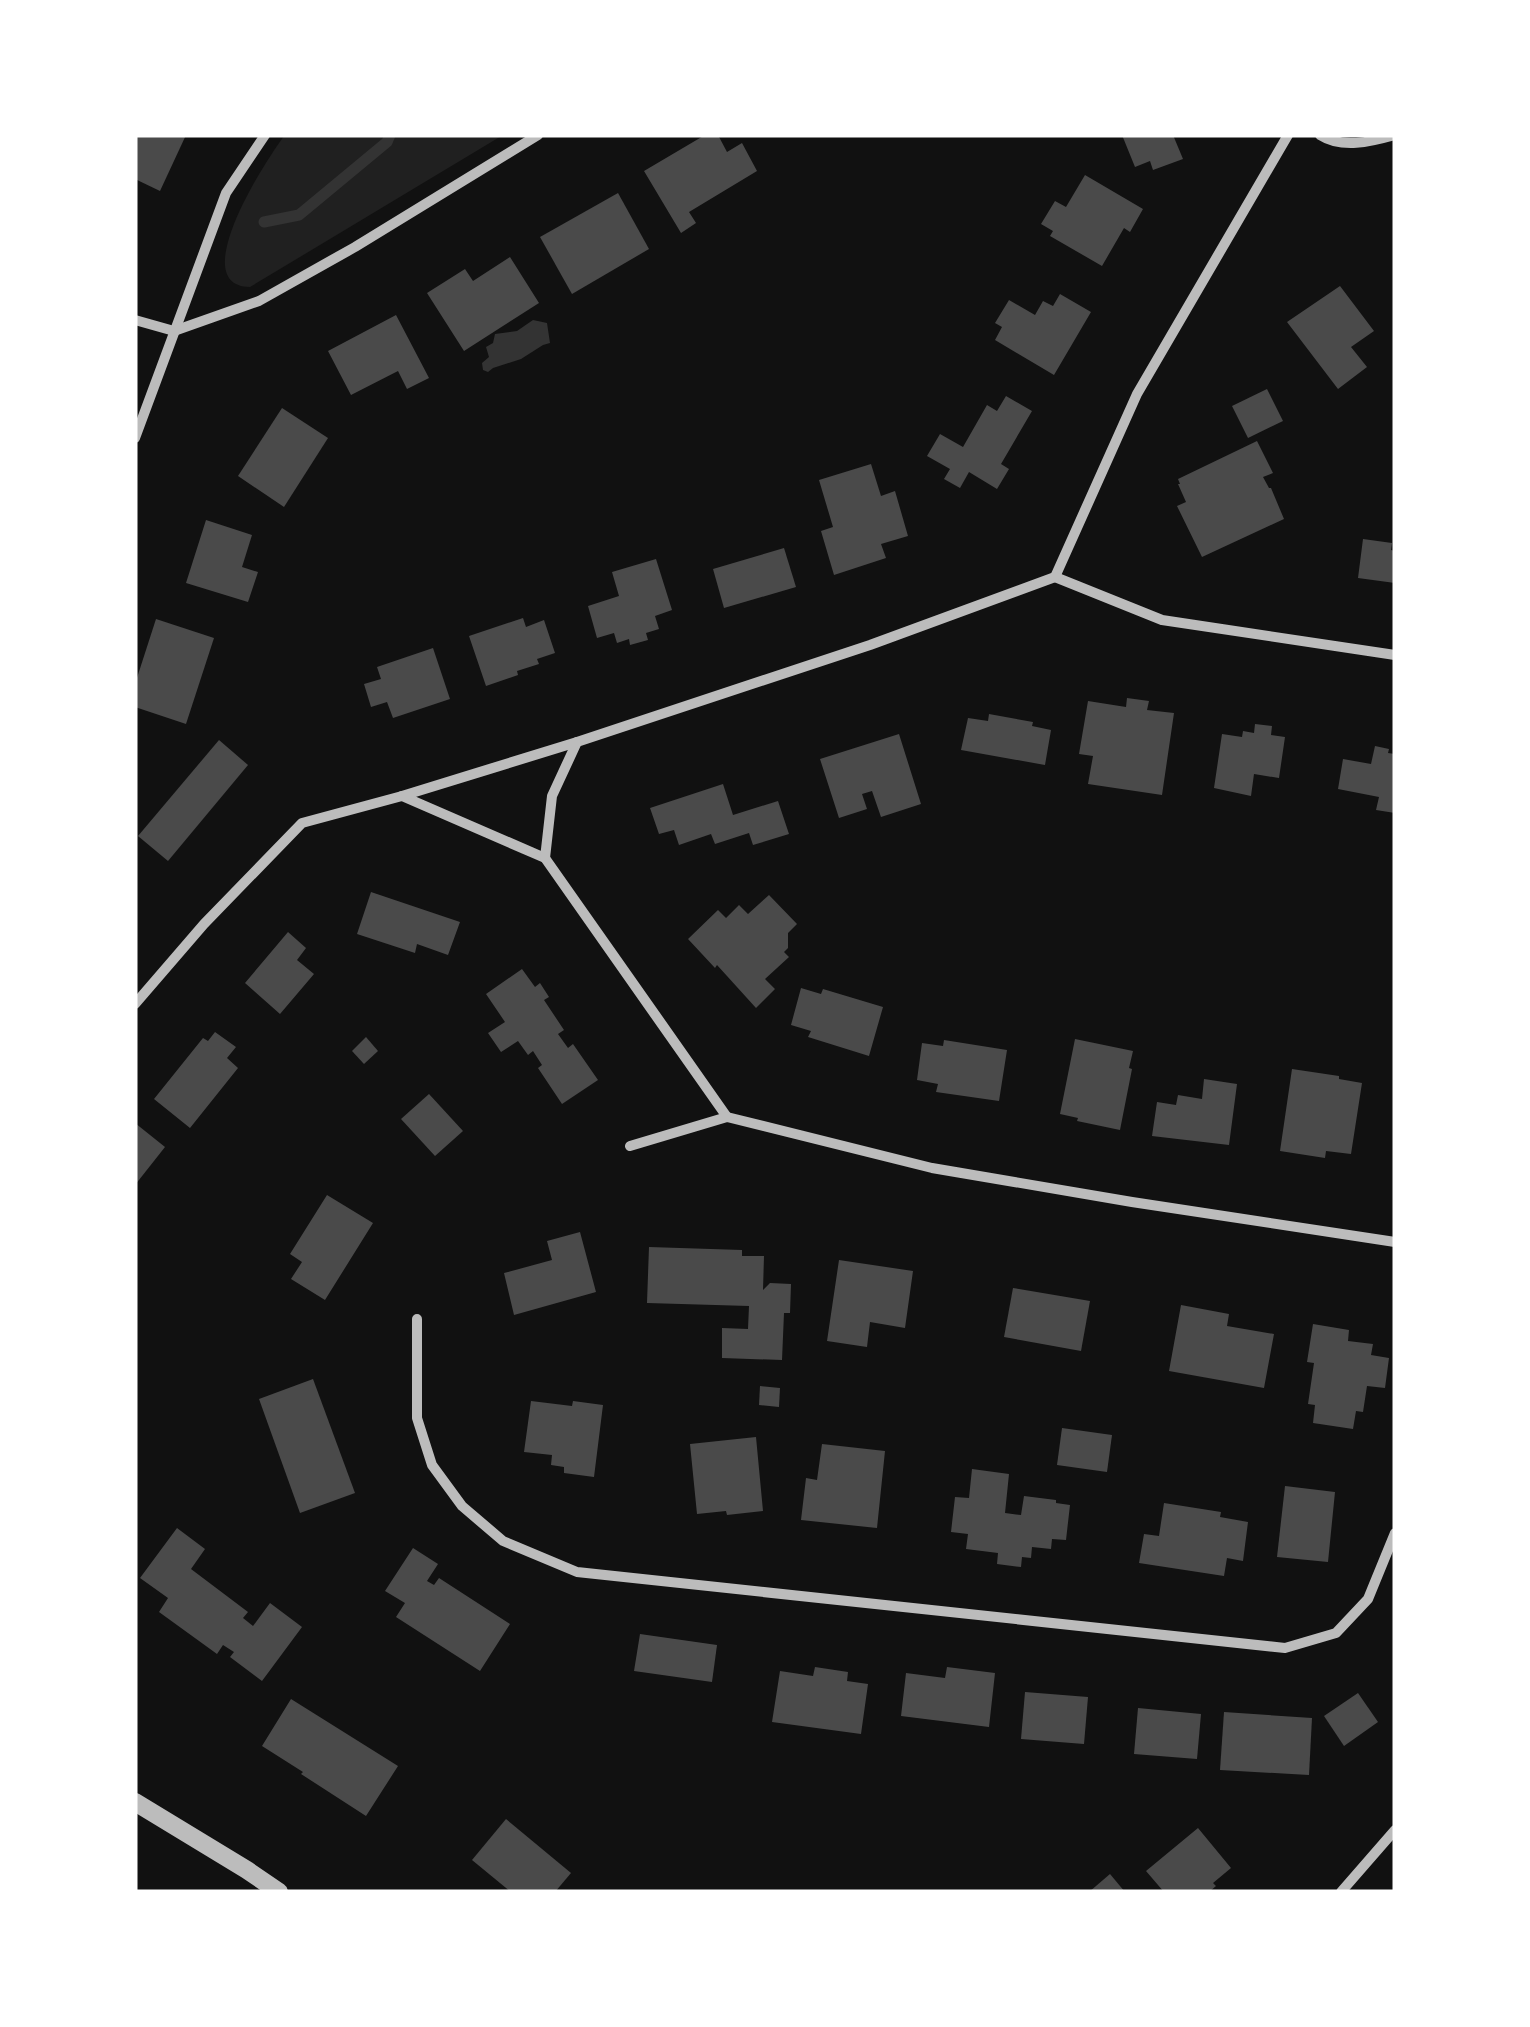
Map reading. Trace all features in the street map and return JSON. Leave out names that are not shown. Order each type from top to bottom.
[{"type":"street","points":[[135,438],[226,192],[265,135]]},
{"type":"street","points":[[135,320],[174,331],[259,301],[538,135]]},
{"type":"street","points":[[1056,577],[1137,394],[1288,135]]},
{"type":"street","points":[[1320,135],[1330,141],[1363,143],[1394,135]]},
{"type":"street","points":[[135,1004],[204,924],[302,823],[577,742],[870,645],[1056,577],[1162,620],[1395,654]]},
{"type":"street","points":[[544,858],[552,796],[577,742]]},
{"type":"street","points":[[402,796],[544,858],[727,1117]]},
{"type":"street","points":[[630,1146],[727,1117],[932,1168],[1395,1242]]},
{"type":"street","points":[[416,1319],[417,1418],[432,1465],[462,1506],[503,1541],[577,1572],[1285,1648],[1336,1633],[1368,1599],[1395,1533]]},
{"type":"street","points":[[135,1802],[279,1892]]},
{"type":"street","points":[[1341,1892],[1395,1830]]},
{"type":"shaded area","points":[[285,135],[503,135],[250,287],[232,281],[225,266],[227,245],[249,193]]},
{"type":"shaded area","points":[[533,320],[547,323],[550,343],[521,359],[488,372],[483,370],[482,363],[489,357],[486,347],[493,343],[495,334],[517,331]]},
{"type":"building","points":[[135,135],[186,135],[160,191],[135,179]]},
{"type":"building","points":[[705,135],[718,135],[727,152],[742,143],[757,171],[689,212],[696,223],[681,233],[644,171]]},
{"type":"building","points":[[1122,135],[1173,135],[1183,159],[1153,170],[1150,161],[1135,167]]},
{"type":"building","points":[[1085,175],[1143,209],[1130,232],[1124,228],[1102,266],[1050,236],[1053,231],[1041,224],[1055,201],[1066,207]]},
{"type":"building","points":[[618,193],[649,249],[572,294],[540,237]]},
{"type":"building","points":[[510,257],[539,303],[464,351],[427,293],[465,269],[473,281]]},
{"type":"building","points":[[1340,286],[1374,331],[1351,347],[1367,367],[1338,389],[1287,322]]},
{"type":"building","points":[[1060,294],[1091,312],[1054,375],[995,340],[1002,327],[995,323],[1009,300],[1035,315],[1043,301],[1053,306]]},
{"type":"building","points":[[396,315],[429,378],[407,389],[398,371],[351,395],[328,351]]},
{"type":"building","points":[[1267,389],[1283,421],[1248,438],[1232,406]]},
{"type":"building","points":[[1006,396],[1032,411],[1001,464],[1009,469],[997,489],[969,472],[960,488],[944,479],[950,469],[927,456],[940,434],[963,447],[987,405],[997,411]]},
{"type":"building","points":[[282,408],[328,438],[284,507],[238,476]]},
{"type":"building","points":[[1257,441],[1273,473],[1263,477],[1284,519],[1202,557],[1177,506],[1186,502],[1178,479]]},
{"type":"building","points":[[871,464],[881,496],[895,491],[908,536],[881,544],[886,558],[834,575],[821,531],[833,527],[819,480]]},
{"type":"building","points":[[206,520],[252,535],[242,567],[258,572],[248,602],[186,583]]},
{"type":"building","points":[[1363,539],[1392,543],[1395,583],[1358,578]]},
{"type":"building","points":[[784,548],[796,587],[724,608],[713,569]]},
{"type":"building","points":[[656,559],[672,610],[655,616],[659,629],[646,633],[648,640],[630,645],[629,639],[617,643],[614,633],[597,638],[588,606],[619,596],[612,572]]},
{"type":"building","points":[[523,618],[526,627],[544,620],[555,653],[537,659],[539,664],[517,671],[518,675],[486,686],[469,636]]},
{"type":"building","points":[[156,619],[214,638],[186,724],[135,707],[135,684]]},
{"type":"building","points":[[433,648],[450,699],[393,718],[387,702],[371,707],[364,684],[381,679],[377,667]]},
{"type":"building","points":[[1127,698],[1149,701],[1147,710],[1174,713],[1162,795],[1088,784],[1093,756],[1079,754],[1088,701],[1126,707]]},
{"type":"building","points":[[989,714],[1033,722],[1032,726],[1051,730],[1045,765],[961,750],[968,718],[988,721]]},
{"type":"building","points":[[1255,724],[1272,726],[1271,735],[1285,737],[1279,778],[1254,774],[1251,796],[1214,788],[1222,734],[1242,737],[1243,731],[1254,733]]},
{"type":"building","points":[[899,734],[921,804],[881,817],[872,791],[862,794],[867,809],[839,818],[820,759]]},
{"type":"building","points":[[219,740],[248,765],[168,861],[138,836]]},
{"type":"building","points":[[1375,746],[1395,754],[1395,813],[1376,810],[1379,797],[1338,789],[1343,759],[1371,764]]},
{"type":"building","points":[[723,784],[733,815],[778,801],[789,834],[753,845],[749,833],[715,844],[711,834],[679,845],[674,830],[659,834],[650,808]]},
{"type":"building","points":[[371,892],[460,922],[448,955],[417,944],[415,953],[357,934]]},
{"type":"building","points":[[769,895],[797,924],[788,933],[788,948],[784,952],[789,957],[765,979],[775,989],[756,1008],[688,939],[718,910],[726,918],[739,905],[748,914]]},
{"type":"building","points":[[288,932],[306,948],[297,960],[314,974],[280,1014],[245,983]]},
{"type":"building","points":[[522,969],[535,987],[540,983],[549,997],[544,1000],[564,1030],[558,1034],[568,1048],[573,1044],[598,1080],[562,1104],[538,1068],[542,1065],[533,1051],[528,1055],[518,1041],[501,1052],[488,1033],[505,1022],[486,994]]},
{"type":"building","points":[[801,988],[821,994],[823,989],[883,1007],[869,1056],[808,1037],[811,1031],[791,1025]]},
{"type":"building","points":[[215,1032],[236,1047],[227,1058],[238,1068],[190,1128],[154,1099],[203,1038],[208,1041]]},
{"type":"building","points":[[366,1037],[378,1051],[364,1064],[352,1051]]},
{"type":"building","points":[[1075,1039],[1133,1051],[1120,1130],[1060,1114]]},
{"type":"building","points":[[944,1040],[1007,1050],[999,1101],[936,1092],[938,1084],[917,1080],[922,1043],[943,1046]]},
{"type":"building","points":[[1292,1069],[1362,1083],[1351,1154],[1326,1151],[1325,1158],[1280,1151]]},
{"type":"building","points":[[1204,1079],[1237,1084],[1229,1145],[1152,1136],[1157,1102],[1176,1105],[1178,1095],[1202,1099]]},
{"type":"building","points":[[429,1094],[463,1131],[435,1156],[401,1119]]},
{"type":"building","points":[[135,1123],[165,1147],[135,1185]]},
{"type":"building","points":[[327,1195],[373,1223],[325,1300],[291,1279],[302,1262],[290,1254]]},
{"type":"building","points":[[580,1232],[596,1292],[514,1315],[504,1273],[552,1260],[547,1241]]},
{"type":"building","points":[[649,1247],[742,1250],[742,1256],[764,1256],[763,1290],[770,1283],[791,1284],[790,1313],[784,1313],[782,1360],[722,1358],[722,1328],[748,1329],[749,1306],[647,1303]]},
{"type":"building","points":[[839,1260],[913,1271],[905,1328],[870,1322],[867,1347],[827,1341]]},
{"type":"building","points":[[1013,1288],[1090,1301],[1081,1351],[1004,1337]]},
{"type":"building","points":[[1181,1305],[1229,1314],[1227,1326],[1274,1334],[1264,1388],[1169,1371]]},
{"type":"building","points":[[1313,1324],[1349,1330],[1348,1341],[1373,1344],[1371,1355],[1389,1358],[1385,1388],[1367,1386],[1363,1412],[1356,1411],[1353,1429],[1313,1423],[1315,1405],[1308,1404],[1314,1363],[1307,1362]]},
{"type":"building","points":[[313,1379],[355,1493],[300,1513],[259,1399]]},
{"type":"building","points":[[760,1386],[780,1388],[779,1407],[759,1405]]},
{"type":"building","points":[[531,1401],[603,1405],[594,1477],[564,1473],[564,1467],[551,1465],[552,1455],[524,1452]]},
{"type":"building","points":[[1062,1428],[1112,1435],[1107,1472],[1057,1465]]},
{"type":"building","points":[[756,1437],[763,1511],[697,1514],[690,1444]]},
{"type":"building","points":[[822,1444],[885,1451],[877,1528],[801,1520],[806,1478],[817,1480]]},
{"type":"building","points":[[972,1469],[1009,1474],[1005,1513],[1021,1515],[1024,1496],[1070,1505],[1066,1540],[1052,1539],[1051,1549],[1032,1547],[1031,1558],[1022,1557],[1021,1567],[997,1564],[998,1553],[966,1549],[968,1534],[951,1532],[955,1497],[969,1498]]},
{"type":"building","points":[[1285,1486],[1335,1492],[1328,1562],[1277,1557]]},
{"type":"building","points":[[1164,1503],[1221,1512],[1220,1517],[1248,1522],[1243,1561],[1227,1558],[1224,1576],[1139,1563],[1144,1534],[1159,1536]]},
{"type":"building","points":[[177,1528],[205,1549],[191,1569],[248,1612],[243,1618],[253,1626],[270,1603],[302,1627],[262,1681],[230,1657],[234,1652],[223,1645],[217,1654],[159,1612],[168,1598],[140,1578]]},
{"type":"building","points":[[413,1548],[438,1564],[427,1581],[434,1585],[439,1578],[510,1624],[480,1671],[396,1617],[405,1603],[385,1591]]},
{"type":"building","points":[[640,1634],[717,1645],[712,1682],[634,1671]]},
{"type":"building","points":[[815,1667],[848,1672],[847,1681],[868,1684],[861,1734],[772,1722],[780,1671],[813,1676]]},
{"type":"building","points":[[947,1667],[995,1673],[989,1727],[901,1716],[906,1673],[945,1678]]},
{"type":"building","points":[[1025,1692],[1088,1697],[1084,1744],[1021,1739]]},
{"type":"building","points":[[1358,1693],[1378,1722],[1344,1746],[1324,1716]]},
{"type":"building","points":[[291,1699],[398,1766],[366,1816],[262,1746]]},
{"type":"building","points":[[1138,1708],[1201,1714],[1197,1759],[1134,1754]]},
{"type":"building","points":[[1224,1712],[1312,1718],[1309,1775],[1220,1770]]},
{"type":"building","points":[[506,1819],[571,1873],[555,1892],[511,1892],[472,1860]]},
{"type":"building","points":[[1198,1828],[1231,1868],[1213,1883],[1216,1886],[1209,1892],[1164,1892],[1146,1871]]},
{"type":"building","points":[[1110,1874],[1125,1892],[1089,1892]]},
{"type":"waterway","points":[[264,222],[299,215],[387,142],[390,135]]}]
